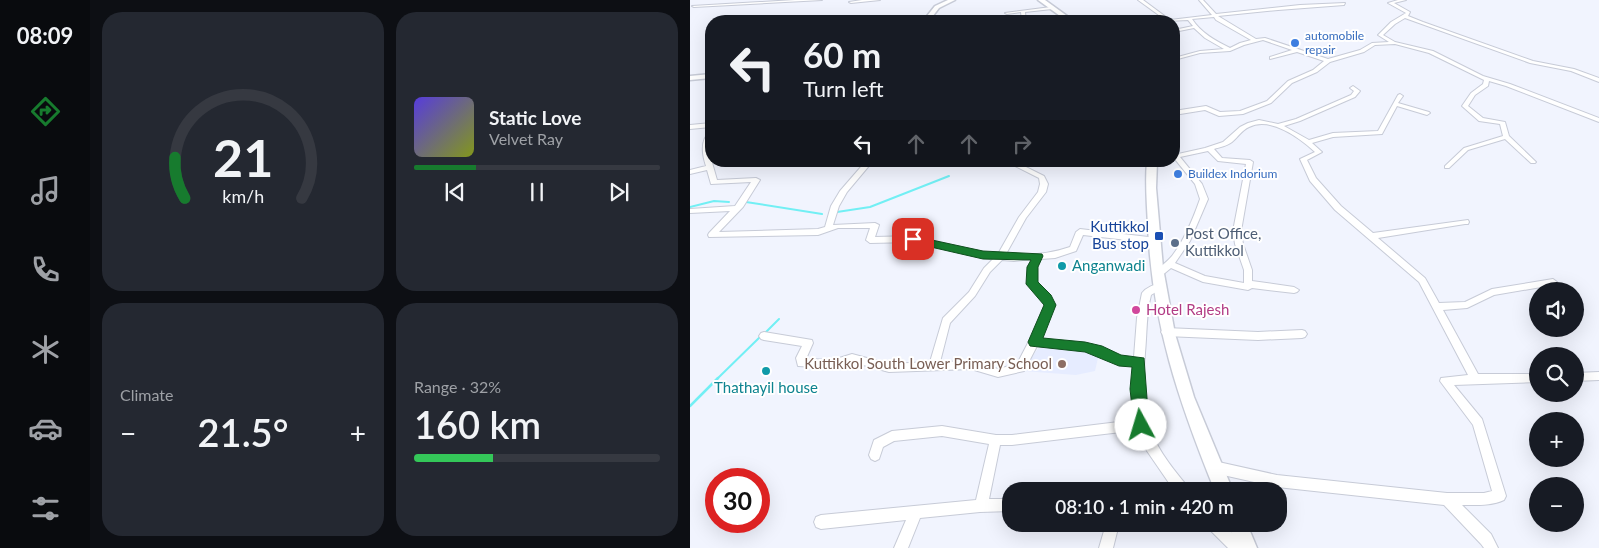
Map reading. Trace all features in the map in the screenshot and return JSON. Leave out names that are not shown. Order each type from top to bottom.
[{"type":"highway","points":[[1041,0],[1062,15]]},
{"type":"highway","points":[[1151,167],[1149,182],[1157,281],[1166,332],[1178,374],[1220,482]]},
{"type":"highway","points":[[1241,532],[1247,548]]},
{"type":"main road","points":[[931,15],[937,7],[952,0]]},
{"type":"main road","points":[[690,78],[705,77]]},
{"type":"street","points":[[692,6],[711,0]]},
{"type":"street","points":[[692,6],[820,0]]},
{"type":"street","points":[[851,2],[878,0]]},
{"type":"street","points":[[1140,0],[1160,15]]},
{"type":"street","points":[[1201,0],[1212,14],[1233,29],[1254,40]]},
{"type":"street","points":[[1394,43],[1380,34],[1409,13],[1390,3],[1404,0]]},
{"type":"street","points":[[1180,19],[1305,5],[1344,4]]},
{"type":"street","points":[[1007,13],[1051,8]]},
{"type":"street","points":[[1406,16],[1532,62],[1572,70],[1599,80]]},
{"type":"street","points":[[1189,18],[1195,27],[1210,39],[1230,50]]},
{"type":"street","points":[[1180,30],[1195,27]]},
{"type":"street","points":[[1180,57],[1200,52],[1230,50],[1254,40],[1268,40],[1328,61]]},
{"type":"street","points":[[1180,112],[1206,108],[1225,115],[1244,112],[1269,102],[1290,82],[1315,71],[1328,61],[1362,51],[1374,44],[1394,43],[1432,52],[1486,79],[1599,120]]},
{"type":"street","points":[[1272,58],[1298,50]]},
{"type":"street","points":[[1486,79],[1486,84],[1472,94],[1465,106],[1481,120],[1506,123],[1506,137],[1533,162]]},
{"type":"street","points":[[1277,126],[1298,120],[1354,96],[1357,91],[1353,88]]},
{"type":"street","points":[[1309,142],[1333,135],[1380,133],[1389,121],[1391,109],[1400,96]]},
{"type":"street","points":[[1395,104],[1427,113]]},
{"type":"street","points":[[1244,112],[1309,142],[1319,152],[1303,159],[1313,179],[1338,208],[1373,236],[1422,280],[1475,379]]},
{"type":"street","points":[[1591,117],[1599,114]]},
{"type":"street","points":[[1180,152],[1209,148],[1228,142],[1233,134],[1249,124],[1262,121]]},
{"type":"street","points":[[690,126],[705,126]]},
{"type":"street","points":[[1447,167],[1466,149],[1506,137]]},
{"type":"street","points":[[1172,265],[1203,279],[1248,287],[1248,270],[1239,244],[1237,231],[1250,162],[1220,160],[1209,148]]},
{"type":"street","points":[[1176,482],[1159,461],[1141,425],[1137,389],[1142,336],[1142,308],[1147,292],[1172,265],[1192,231],[1204,199],[1198,184],[1180,160]]},
{"type":"street","points":[[690,172],[709,167],[714,182],[756,180],[736,208],[712,235],[818,232],[838,226],[875,225],[870,240],[913,239],[1000,257],[1055,255],[1073,249],[1080,232],[1154,240]]},
{"type":"street","points":[[828,228],[835,206],[844,191],[865,167]]},
{"type":"street","points":[[936,367],[935,360],[946,321],[972,294],[987,270],[1000,257],[1023,216],[1042,192],[1044,184],[1042,176],[1022,167]]},
{"type":"street","points":[[690,211],[736,208]]},
{"type":"street","points":[[1373,236],[1465,222]]},
{"type":"street","points":[[764,336],[808,343],[801,358],[802,363],[832,364],[852,358],[889,368],[971,365],[998,373],[1010,371],[1020,368],[1050,305],[1047,298],[1032,284],[1032,267],[1038,256]]},
{"type":"street","points":[[1248,284],[1294,290]]},
{"type":"street","points":[[1438,308],[1467,305],[1492,292],[1529,286]]},
{"type":"street","points":[[1166,332],[1258,336],[1302,334]]},
{"type":"street","points":[[1034,342],[1085,347],[1119,360],[1139,362]]},
{"type":"street","points":[[1584,377],[1599,376]]},
{"type":"street","points":[[1214,467],[1277,480],[1447,499],[1484,499],[1500,496],[1478,423],[1445,380],[1529,378]]},
{"type":"street","points":[[875,455],[878,444],[892,436],[942,430],[996,440],[1061,436],[1141,425]]},
{"type":"street","points":[[980,506],[984,497],[989,454],[996,440]]},
{"type":"street","points":[[1447,499],[1486,539],[1491,548]]},
{"type":"street","points":[[821,522],[1002,505]]},
{"type":"street","points":[[901,548],[916,512]]},
{"type":"street","points":[[1106,548],[1110,532]]},
{"type":"street","points":[[1222,532],[1238,548]]},
{"type":"shaded area","name":"Kuttikkol South Lower Primary School","points":[[1039,347],[1081,349],[1093,353],[1098,358],[1095,371],[1076,375],[1023,371]]},
{"type":"waterway","points":[[837,212],[870,207],[949,176]]},
{"type":"waterway","points":[[690,207],[714,201],[729,202]]},
{"type":"waterway","points":[[746,202],[822,214]]},
{"type":"waterway","points":[[765,333],[779,319]]},
{"type":"waterway","points":[[717,379],[761,336]]},
{"type":"waterway","points":[[690,406],[717,379]]},
{"type":"place","name":"automobile repair","points":[[1295,43]]},
{"type":"place","name":"Buildex Indorium","points":[[1178,174]]},
{"type":"place","name":"Kuttikkol Bus stop","points":[[1159,236]]},
{"type":"place","name":"Post Office, Kuttikkol","points":[[1175,243]]},
{"type":"place","name":"Anganwadi","points":[[1062,266]]},
{"type":"place","name":"Hotel Rajesh","points":[[1136,310]]},
{"type":"place","name":"Kuttikkol South Lower Primary School","points":[[1062,364]]},
{"type":"place","name":"Thathayil house","points":[[766,371]]},
{"type":"route","points":[[913,239],[983,255],[1014,258],[1038,256],[1032,267],[1032,284],[1047,298],[1050,305],[1034,342],[1085,347],[1119,360],[1139,362],[1137,389],[1141,425]]}]
